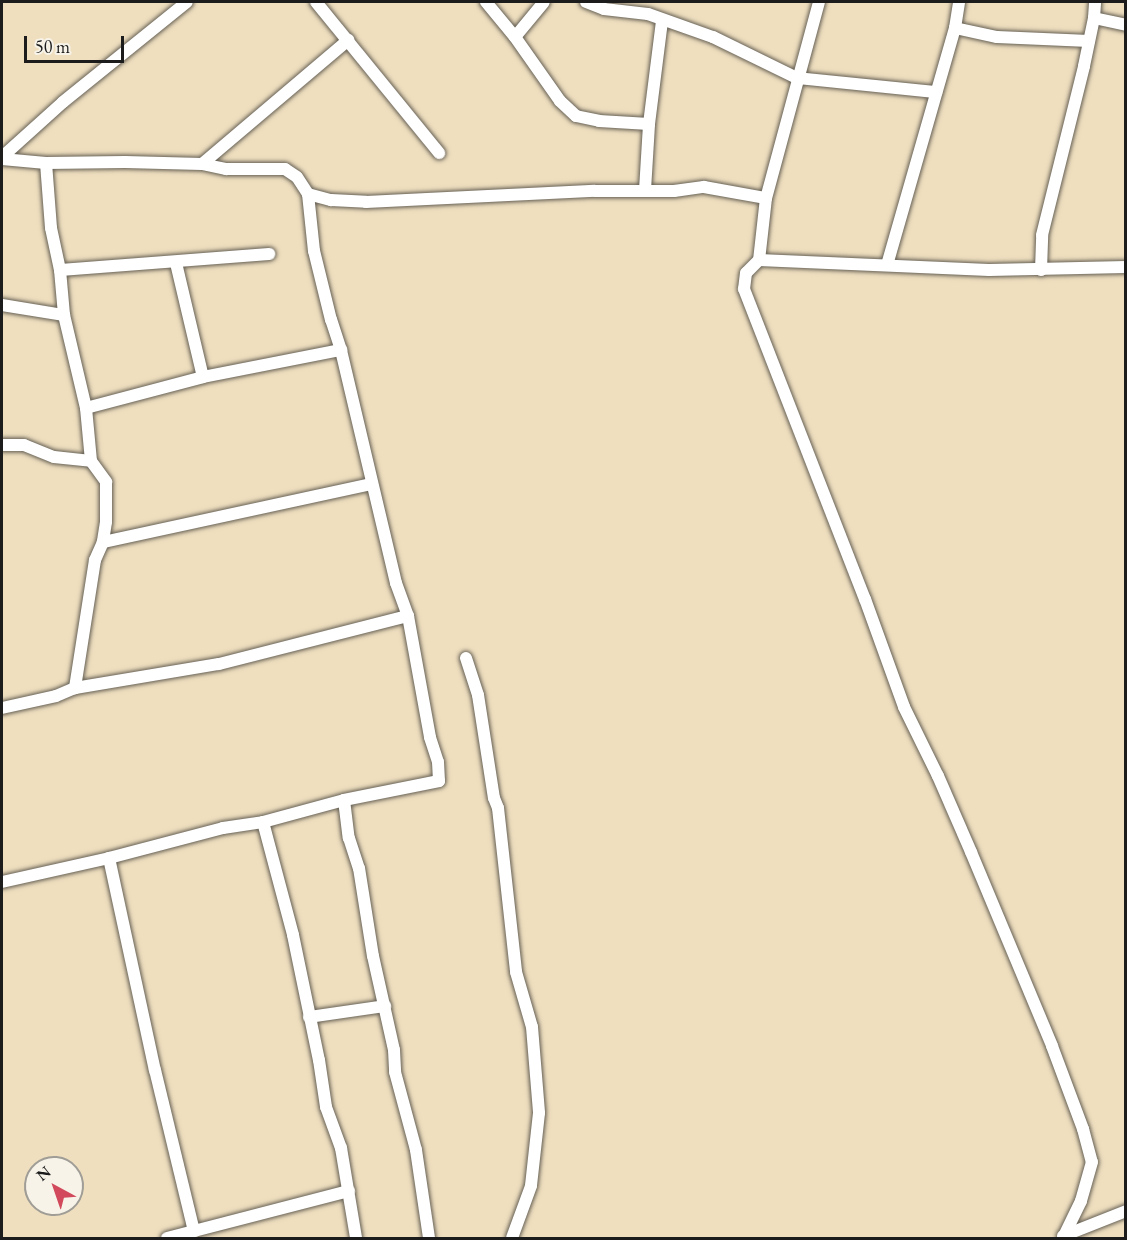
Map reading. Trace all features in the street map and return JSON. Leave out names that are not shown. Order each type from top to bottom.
[{"type":"street","points":[[2,158],[63,102],[187,2]]},
{"type":"street","points":[[316,2],[439,153]]},
{"type":"street","points":[[486,2],[515,37],[560,101],[576,116],[599,121],[649,124]]},
{"type":"street","points":[[515,37],[544,2]]},
{"type":"street","points":[[586,2],[604,9],[648,14],[662,21],[713,37],[797,78],[936,92]]},
{"type":"street","points":[[819,2],[766,198],[759,260],[746,273],[744,289],[865,599],[904,707],[966,841],[1052,1046],[1083,1128],[1092,1162],[1082,1201],[1060,1237]]},
{"type":"street","points":[[887,265],[955,28],[959,2]]},
{"type":"street","points":[[1041,270],[1042,235],[1089,41],[1095,2]]},
{"type":"street","points":[[1094,18],[1125,25]]},
{"type":"street","points":[[645,190],[649,124],[662,21]]},
{"type":"street","points":[[955,28],[997,37],[1089,41]]},
{"type":"street","points":[[202,164],[348,40]]},
{"type":"street","points":[[2,158],[46,163],[202,164],[226,169],[285,169],[297,177],[308,194],[314,251],[341,350],[396,583],[408,616],[430,737],[438,762],[439,781],[344,800],[263,822],[223,828],[109,858],[2,882]]},
{"type":"street","points":[[46,163],[51,228],[60,270],[64,315],[86,408],[91,461],[106,482],[103,542],[95,560],[75,688]]},
{"type":"street","points":[[308,194],[331,200],[366,202],[645,190],[674,191],[704,187],[766,198]]},
{"type":"street","points":[[60,270],[108,264],[176,263],[269,254]]},
{"type":"street","points":[[759,260],[1041,270],[1125,267]]},
{"type":"street","points":[[176,263],[204,377]]},
{"type":"street","points":[[2,305],[64,315]]},
{"type":"street","points":[[86,408],[204,377],[341,350]]},
{"type":"street","points":[[2,445],[24,445],[54,457],[91,461]]},
{"type":"street","points":[[103,542],[372,484]]},
{"type":"street","points":[[2,708],[56,696],[75,688],[219,664],[408,616]]},
{"type":"street","points":[[466,658],[478,695],[494,798],[498,808],[516,972],[532,1027],[538,1102],[531,1186],[512,1239]]},
{"type":"street","points":[[344,800],[349,838],[359,868],[372,956],[394,1050],[395,1072],[416,1150],[429,1239]]},
{"type":"street","points":[[263,822],[293,936],[326,1107],[341,1148],[350,1191],[356,1239]]},
{"type":"street","points":[[109,858],[155,1070],[194,1231]]},
{"type":"street","points":[[309,1017],[385,1006]]},
{"type":"street","points":[[166,1239],[350,1191]]},
{"type":"street","points":[[1060,1237],[1125,1211]]}]
